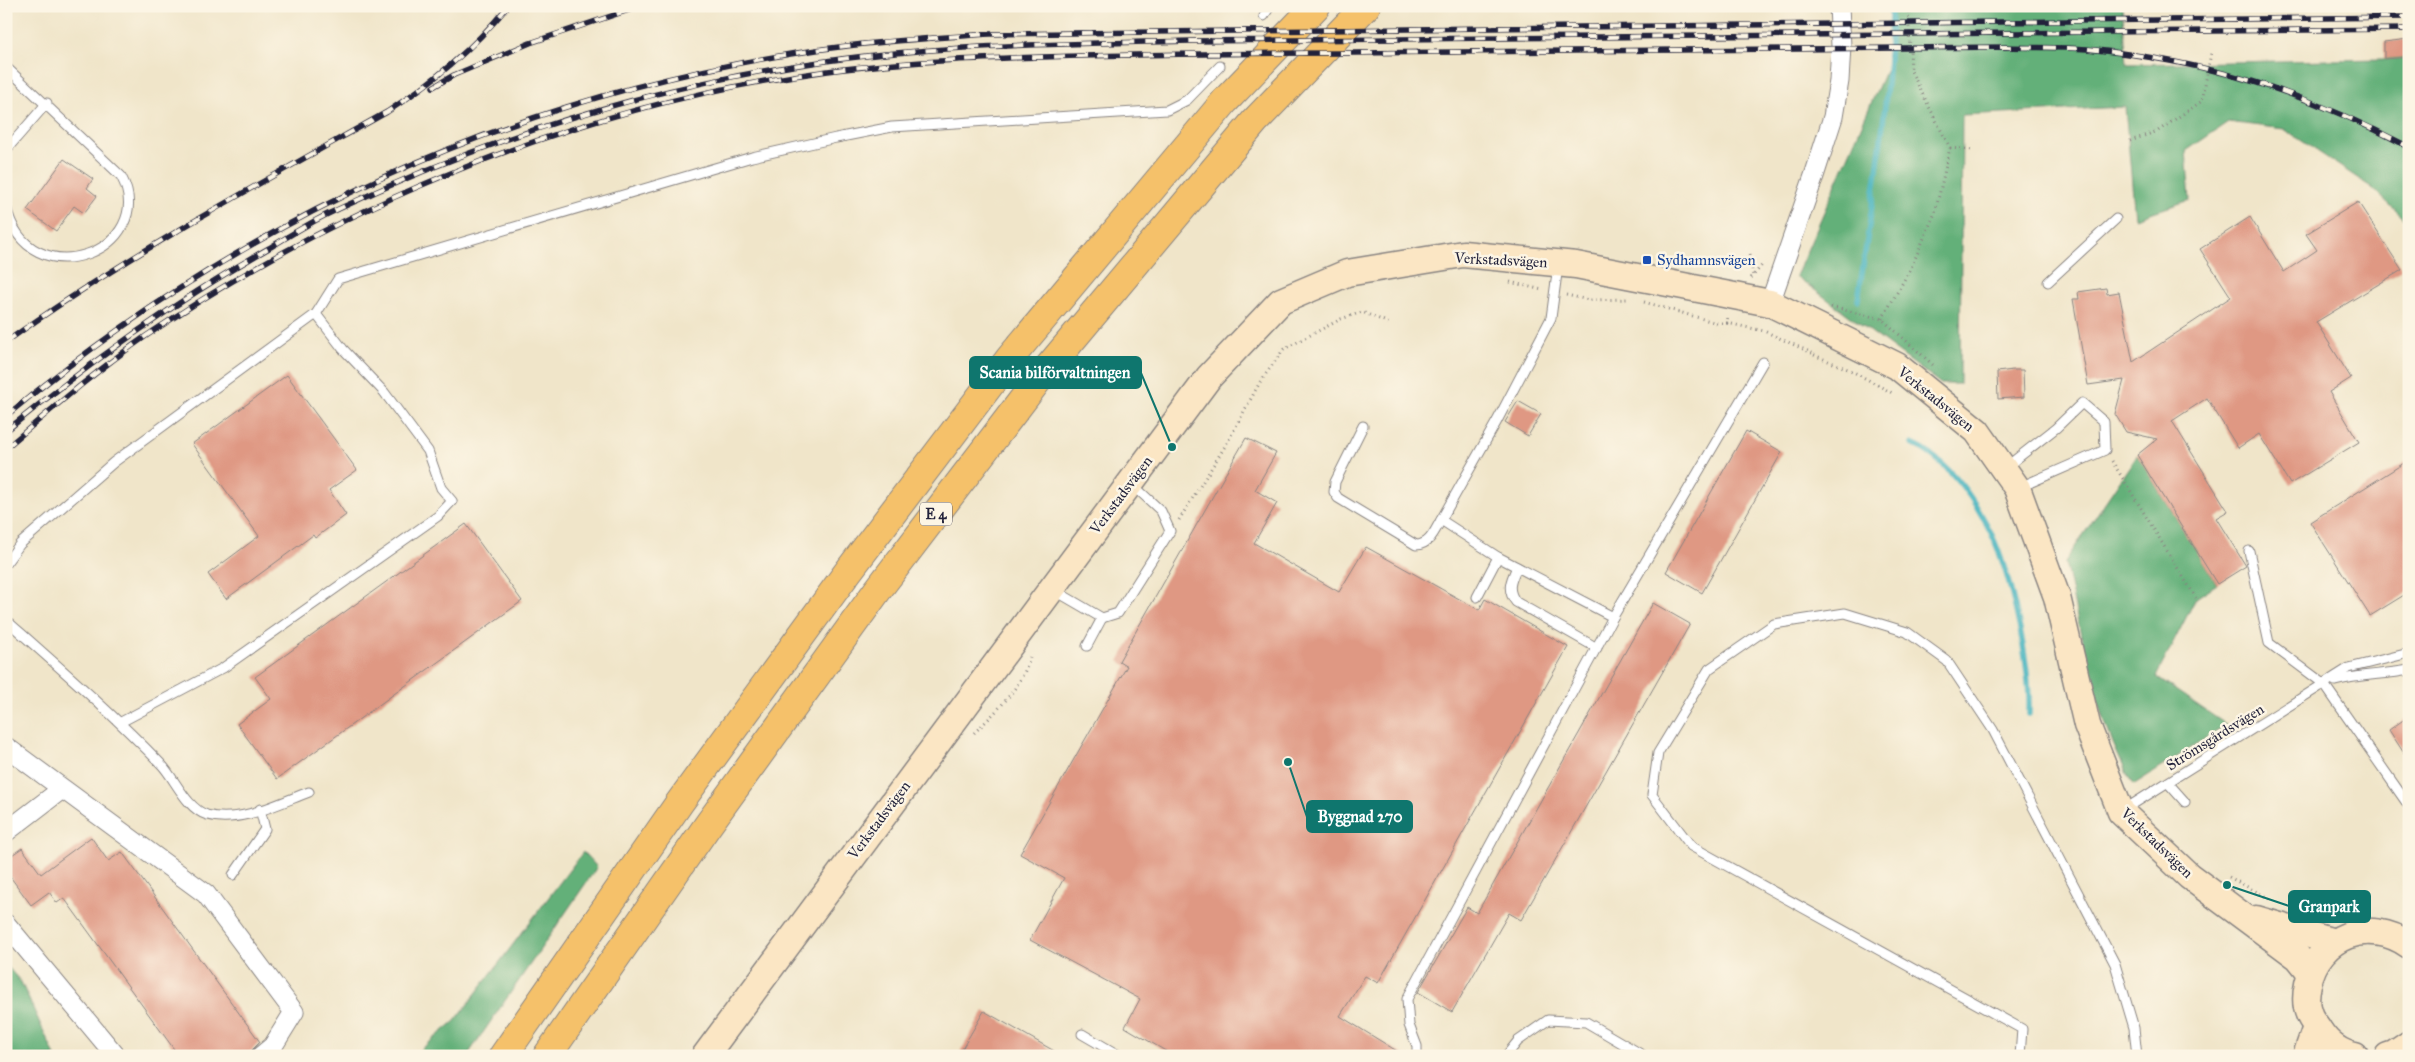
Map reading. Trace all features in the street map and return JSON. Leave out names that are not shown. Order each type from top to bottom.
[{"type":"highway","name":"E 4","points":[[503,1056],[680,802],[847,573],[1010,358],[1225,101],[1316,6]]},
{"type":"highway","name":"E 4","points":[[547,1056],[743,776],[878,591],[1038,380],[1255,121],[1366,6]]},
{"type":"main road","name":"Verkstadsvägen","points":[[705,1056],[1209,377],[1281,301],[1348,272],[1463,254],[1576,265],[1770,303],[1897,366],[1977,431],[2010,478],[2057,597],[2087,725],[2121,812],[2189,876],[2298,957],[2310,972]]},
{"type":"main road","name":"Verkstadsvägen","points":[[2243,915],[2334,942]]},
{"type":"main road","points":[[2347,1055],[2326,1041],[2309,1014],[2306,992],[2310,972],[2317,959],[2334,942],[2354,933],[2377,931],[2398,937],[2407,942]]},
{"type":"main road","points":[[2306,1056],[2316,1026]]},
{"type":"street","points":[[1770,303],[1814,176],[1832,116],[1839,81],[1841,46],[1839,6]]},
{"type":"street","points":[[6,747],[206,894],[294,1012],[273,1046],[260,1056]]},
{"type":"street","points":[[6,832],[62,789]]},
{"type":"street","points":[[6,924],[116,1056]]},
{"type":"lane","points":[[1264,16],[1270,6]]},
{"type":"lane","points":[[6,66],[121,176],[128,193],[129,212],[119,231],[100,249],[77,259],[62,260],[38,253],[29,246],[15,229],[6,206]]},
{"type":"lane","points":[[6,563],[20,544],[114,462],[316,314],[338,279],[752,157],[892,127],[1167,110],[1187,100],[1220,66]]},
{"type":"lane","points":[[6,150],[46,103]]},
{"type":"lane","points":[[2048,282],[2116,219]]},
{"type":"lane","points":[[1363,426],[1334,482],[1334,492],[1338,498],[1416,545],[1428,542],[1497,421],[1551,318],[1559,263]]},
{"type":"lane","points":[[121,722],[223,668],[438,516],[452,501],[441,488],[428,451],[423,444],[384,392],[343,349],[316,314]]},
{"type":"lane","points":[[1417,1056],[1416,1046],[1409,1025],[1407,999],[1613,618],[1763,362]]},
{"type":"lane","points":[[2082,403],[2104,422],[2105,450],[2010,478],[2082,403]]},
{"type":"lane","points":[[1087,646],[1102,618],[1118,613],[1170,531],[1161,510],[1131,483]]},
{"type":"lane","points":[[1441,520],[1498,557],[1613,618]]},
{"type":"lane","points":[[2250,551],[2269,643],[2324,684],[2408,809]]},
{"type":"lane","points":[[1477,598],[1498,557]]},
{"type":"lane","points":[[1517,567],[1509,589],[1510,595],[1516,602],[1597,648]]},
{"type":"lane","points":[[1052,589],[1102,618]]},
{"type":"lane","points":[[2020,1056],[2022,1030],[1691,846],[1652,795],[1658,753],[1709,669],[1774,624],[1845,613],[1907,632],[1947,661],[1992,730],[2115,964],[2134,1028],[2137,1056]]},
{"type":"lane","points":[[6,620],[121,722],[168,772],[186,800],[205,815],[231,817],[309,792]]},
{"type":"lane","points":[[2324,684],[2349,668],[2409,653]]},
{"type":"lane","points":[[2324,684],[2354,675],[2386,674],[2409,670]]},
{"type":"lane","name":"Strömsgårdsvägen","points":[[2121,812],[2324,684]]},
{"type":"lane","points":[[2168,783],[2185,802]]},
{"type":"lane","points":[[233,875],[265,829],[260,809]]},
{"type":"lane","points":[[1506,1056],[1518,1041],[1548,1020],[1586,1022],[1644,1056]]},
{"type":"lane","points":[[1082,1034],[1120,1056]]},
{"type":"path","points":[[1882,319],[1911,268],[1935,213],[1950,148],[1911,71],[1908,6]]},
{"type":"path","points":[[2130,141],[2158,132],[2202,101],[2211,53]]},
{"type":"path","points":[[1950,148],[1974,150]]},
{"type":"path","points":[[1750,254],[1753,277]]},
{"type":"path","points":[[1641,302],[1717,323],[1727,322],[1737,284],[1753,277],[1768,258]]},
{"type":"path","points":[[1507,281],[1589,300],[1632,299]]},
{"type":"path","points":[[1170,531],[1184,514],[1227,444],[1260,382],[1284,349],[1341,318],[1362,312],[1389,323]]},
{"type":"path","points":[[2105,450],[2196,598]]},
{"type":"path","points":[[969,737],[997,712],[1027,670],[1030,656]]},
{"type":"green space","points":[[1891,6],[2122,6],[2127,64],[2409,57],[2409,223],[2371,187],[2284,129],[2228,122],[2186,151],[2190,200],[2135,218],[2125,107],[1962,115],[1960,384],[1941,384],[1796,276],[1890,60]]},
{"type":"green space","points":[[2137,455],[2217,584],[2196,598],[2156,677],[2227,725],[2133,785],[2120,759],[2099,704],[2084,648],[2065,562]]},
{"type":"green space","points":[[583,852],[597,867],[467,1056],[413,1056],[455,1021]]},
{"type":"green space","points":[[6,965],[21,982],[55,1056],[6,1056]]},
{"type":"building","points":[[2409,39],[2409,57],[2384,59],[2384,42]]},
{"type":"building","points":[[64,159],[93,179],[87,188],[97,196],[84,213],[74,206],[56,231],[27,210]]},
{"type":"building","points":[[2358,202],[2402,270],[2316,322],[2351,378],[2329,392],[2359,442],[2290,484],[2259,434],[2238,448],[2207,398],[2172,421],[2228,511],[2216,518],[2246,566],[2217,584],[2137,455],[2157,439],[2126,432],[2115,414],[2124,380],[2088,385],[2073,299],[2079,299],[2078,292],[2106,288],[2107,294],[2119,292],[2133,362],[2231,297],[2200,249],[2250,217],[2284,272],[2317,250],[2306,234]]},
{"type":"building","points":[[2023,370],[2024,397],[1998,399],[1997,372]]},
{"type":"building","points":[[287,375],[357,470],[329,490],[346,515],[315,538],[313,535],[226,599],[208,574],[259,536],[192,444]]},
{"type":"building","points":[[1518,401],[1541,414],[1528,436],[1505,422]]},
{"type":"building","points":[[1746,431],[1782,452],[1702,593],[1666,572]]},
{"type":"building","points":[[1246,438],[1276,453],[1255,490],[1277,503],[1254,543],[1339,592],[1366,547],[1479,610],[1485,599],[1568,647],[1378,983],[1365,976],[1340,1016],[1405,1056],[1174,1056],[1125,1027],[1140,999],[1030,940],[1064,878],[1020,854],[1127,666],[1119,661]]},
{"type":"building","points":[[2409,460],[2409,592],[2370,616],[2310,522]]},
{"type":"building","points":[[466,524],[522,601],[277,779],[237,724],[271,699],[255,677]]},
{"type":"building","points":[[1653,603],[1690,624],[1521,920],[1509,913],[1452,1012],[1418,992],[1467,907],[1477,913]]},
{"type":"building","points":[[2409,716],[2409,761],[2389,730]]},
{"type":"building","points":[[91,837],[108,861],[122,852],[260,1042],[246,1056],[179,1056],[64,898],[57,903],[49,892],[31,905],[6,871],[6,859],[22,848],[41,874]]},
{"type":"building","points":[[984,1011],[1063,1056],[958,1056]]},
{"type":"waterway","points":[[1858,300],[1884,117],[1891,6]]},
{"type":"waterway","points":[[1912,444],[1935,458],[1955,477],[1980,512],[1995,542],[2011,590],[2023,644],[2029,694],[2029,714]]},
{"type":"railway","points":[[6,342],[145,250],[387,112],[421,89],[452,64],[481,37],[508,6]]},
{"type":"railway","points":[[433,87],[454,75],[530,43],[641,6]]},
{"type":"railway","points":[[6,416],[97,345],[191,281],[288,224],[389,175],[493,132],[600,97],[710,69],[823,49],[990,34],[2409,17]]},
{"type":"railway","points":[[6,431],[101,357],[167,311],[234,268],[330,213],[389,186],[510,138],[635,100],[698,84],[762,71],[871,55],[962,48],[1054,44],[2409,29]]},
{"type":"railway","points":[[6,448],[92,376],[146,336],[223,287],[303,242],[386,201],[472,164],[559,133],[648,107],[738,86],[859,67],[954,60],[1114,55],[2007,47],[2077,48],[2173,61],[2253,81],[2330,110],[2409,147]]},
{"type":"place","name":"Sydhamnsvägen","points":[[1647,260]]},
{"type":"place","name":"Scania bilförvaltningen","points":[[1172,447]]},
{"type":"place","name":"Byggnad 270","points":[[1288,762]]},
{"type":"place","name":"Granpark","points":[[2227,885]]}]
